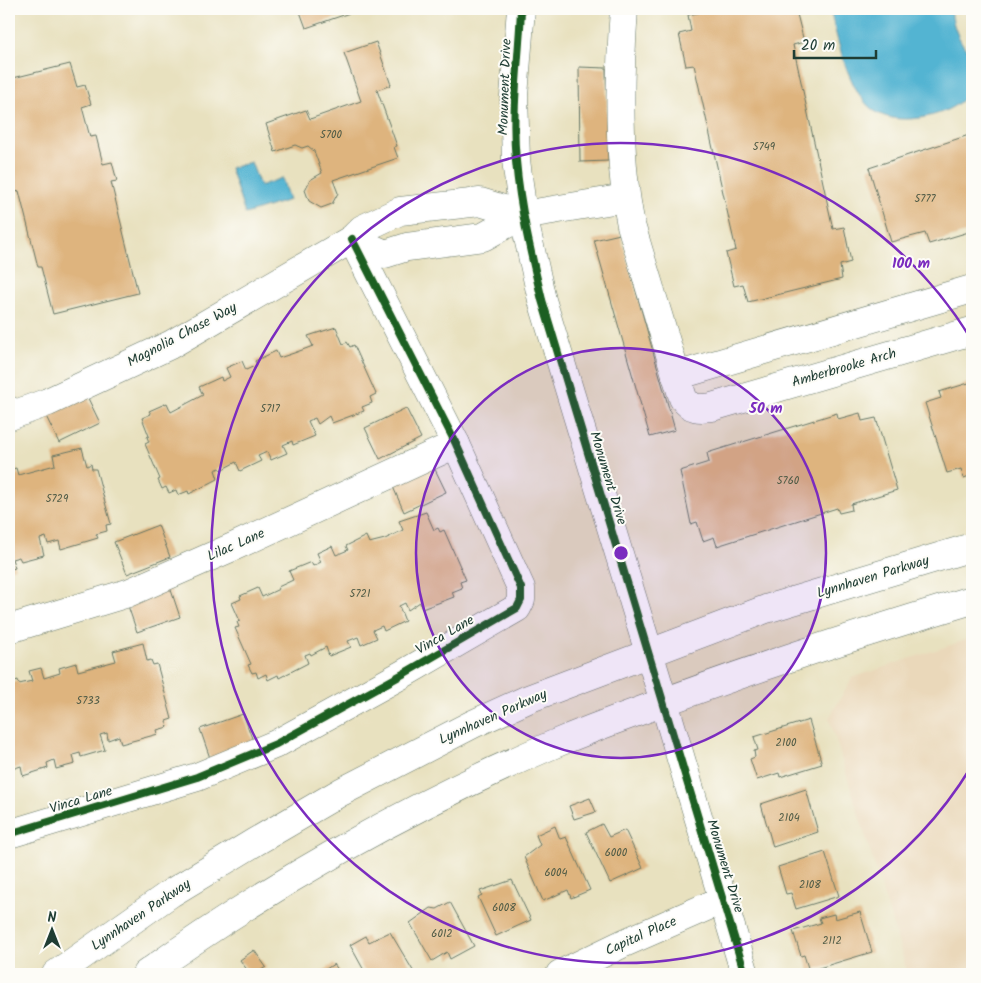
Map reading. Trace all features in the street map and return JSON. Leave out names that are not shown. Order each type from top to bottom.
[{"type":"street","name":"Monument Drive","points":[[521,9],[514,96],[516,160],[523,215],[542,300],[745,974]]},
{"type":"street","name":"Amberbrooke Arch","points":[[624,9],[620,60],[622,167],[625,198],[630,225],[686,403],[691,407],[704,408],[972,331]]},
{"type":"street","points":[[352,239],[385,254],[407,247],[483,237],[523,215],[625,198]]},
{"type":"street","name":"Magnolia Chase Way","points":[[9,410],[10,416],[48,402],[170,345],[352,239],[362,229],[400,211],[480,202],[523,215]]},
{"type":"street","name":"Vinca Lane","points":[[9,834],[198,777],[276,744],[517,608],[521,600],[521,588],[456,444],[352,239]]},
{"type":"street","points":[[676,376],[972,289]]},
{"type":"street","name":"Lilac Lane","points":[[9,629],[128,593],[456,444]]},
{"type":"street","name":"Lynnhaven Parkway","points":[[56,974],[171,893],[255,842],[341,792],[428,746],[528,699],[766,609],[972,547]]},
{"type":"street","points":[[146,974],[245,907],[331,856],[419,808],[508,764],[554,744],[738,674],[832,642],[972,600]]},
{"type":"street","name":"Capital Place","points":[[560,974],[622,944],[722,900]]},
{"type":"shaded area","points":[[972,638],[972,974],[908,974],[829,718],[852,678]]},
{"type":"water","points":[[830,9],[951,9],[956,32],[972,61],[973,76],[970,91],[954,106],[931,116],[906,119],[894,118],[873,110],[864,101],[850,77],[840,49]]},
{"type":"water","points":[[251,162],[260,186],[282,178],[289,200],[245,214],[230,168]]},
{"type":"building","points":[[299,9],[361,9],[306,28]]},
{"type":"building","points":[[716,9],[785,9],[786,12],[796,10],[804,42],[793,45],[833,229],[844,227],[851,262],[840,265],[842,279],[748,302],[743,284],[734,286],[726,253],[736,250],[694,65],[686,66],[679,34],[691,31],[688,15]]},
{"type":"building","points":[[376,42],[391,85],[377,90],[397,146],[394,147],[398,158],[333,180],[338,193],[332,204],[321,208],[309,201],[305,190],[310,180],[322,173],[314,151],[308,146],[302,148],[295,145],[275,152],[266,124],[306,110],[310,119],[361,101],[344,53]]},
{"type":"building","points":[[70,64],[77,87],[85,85],[91,104],[82,107],[90,137],[96,136],[103,164],[112,162],[117,181],[111,182],[138,293],[53,314],[41,267],[38,267],[19,191],[16,192],[9,164],[9,79]]},
{"type":"building","points":[[579,67],[606,68],[608,161],[580,162]]},
{"type":"building","points":[[972,134],[972,231],[929,244],[925,233],[891,242],[869,168]]},
{"type":"building","points":[[620,234],[675,430],[650,437],[594,240]]},
{"type":"building","points":[[336,327],[343,344],[347,342],[350,347],[354,345],[376,394],[370,397],[372,403],[362,407],[364,411],[332,423],[329,416],[318,424],[315,418],[308,421],[315,436],[293,445],[292,441],[283,445],[287,453],[271,460],[267,452],[258,456],[261,461],[240,471],[236,462],[221,470],[220,468],[215,470],[218,479],[189,494],[188,491],[178,495],[176,490],[169,493],[166,487],[162,489],[158,480],[160,479],[145,444],[149,442],[147,437],[149,436],[142,418],[151,414],[149,411],[167,403],[171,412],[203,395],[199,387],[221,377],[222,381],[230,377],[226,368],[242,361],[246,370],[257,365],[255,361],[276,351],[279,358],[313,346],[308,336]]},
{"type":"building","points":[[972,382],[972,475],[964,478],[961,469],[947,473],[925,403],[941,398],[939,392]]},
{"type":"building","points":[[85,392],[100,423],[59,443],[44,412]]},
{"type":"building","points":[[406,408],[421,438],[380,459],[365,428]]},
{"type":"building","points":[[837,413],[838,419],[860,413],[862,421],[876,418],[897,490],[851,504],[852,510],[839,513],[837,508],[717,546],[714,537],[703,541],[697,522],[691,524],[680,471],[709,462],[707,453]]},
{"type":"building","points":[[82,448],[87,466],[91,464],[92,469],[96,469],[111,524],[106,525],[107,531],[96,534],[98,538],[61,549],[59,541],[48,544],[46,537],[40,539],[44,555],[21,561],[19,557],[12,559],[15,568],[9,570],[9,470],[16,468],[18,475],[55,465],[53,455]]},
{"type":"building","points":[[431,461],[446,492],[404,512],[390,480]]},
{"type":"building","points":[[426,512],[434,530],[438,528],[440,532],[444,530],[466,580],[460,582],[462,588],[452,592],[454,597],[422,609],[420,602],[408,610],[405,603],[399,606],[405,621],[384,631],[382,626],[373,630],[377,638],[361,645],[358,637],[348,641],[351,647],[329,656],[326,647],[311,655],[310,653],[305,655],[308,663],[279,678],[278,675],[268,680],[266,674],[258,678],[256,672],[252,673],[248,665],[251,664],[235,628],[239,627],[237,622],[240,621],[232,603],[241,599],[240,596],[258,588],[262,597],[279,589],[278,587],[293,580],[289,571],[311,562],[313,566],[321,562],[317,553],[332,546],[336,555],[348,550],[346,546],[366,536],[369,543],[385,539],[403,530],[399,521]]},
{"type":"building","points":[[158,525],[170,557],[127,574],[114,542]]},
{"type":"building","points":[[169,584],[180,617],[137,632],[126,600]]},
{"type":"building","points":[[143,643],[147,661],[151,660],[153,665],[157,664],[172,719],[166,721],[168,727],[157,730],[158,734],[121,744],[119,736],[108,740],[107,733],[100,735],[105,750],[81,757],[80,753],[73,755],[75,764],[56,769],[54,760],[47,763],[48,768],[23,776],[21,766],[9,770],[9,683],[18,680],[19,684],[32,681],[29,671],[41,668],[44,678],[60,673],[59,668],[76,663],[78,671],[116,661],[113,651]]},
{"type":"building","points":[[243,714],[255,746],[211,761],[200,729]]},
{"type":"building","points":[[809,720],[822,764],[780,777],[779,773],[757,780],[750,759],[755,757],[754,751],[758,750],[754,737]]},
{"type":"building","points":[[806,789],[818,832],[773,847],[761,804]]},
{"type":"building","points":[[590,798],[596,812],[574,819],[569,806]]},
{"type":"building","points":[[602,824],[609,837],[625,830],[643,868],[610,883],[586,832]]},
{"type":"building","points":[[555,826],[560,839],[566,837],[590,890],[571,898],[568,890],[543,901],[524,857],[540,845],[536,835]]},
{"type":"building","points":[[825,852],[839,896],[796,909],[791,893],[786,894],[778,867]]},
{"type":"building","points":[[512,880],[531,920],[496,936],[478,897],[482,895],[480,891]]},
{"type":"building","points":[[450,902],[474,946],[450,959],[447,952],[432,961],[410,923],[431,908],[437,909]]},
{"type":"building","points":[[860,912],[872,952],[809,971],[804,955],[801,956],[793,931],[821,923],[819,918],[834,914],[835,919]]},
{"type":"building","points":[[390,932],[415,974],[366,974],[350,945],[366,936],[369,942]]},
{"type":"building","points":[[254,950],[266,967],[255,974],[250,974],[240,960]]},
{"type":"building","points":[[334,964],[341,974],[318,974]]},
{"type":"cycle path","points":[[521,9],[514,123],[516,161],[526,231],[542,300],[745,974]]},
{"type":"cycle path","points":[[9,834],[197,777],[276,744],[517,608],[521,600],[521,588],[456,444],[352,239]]}]
